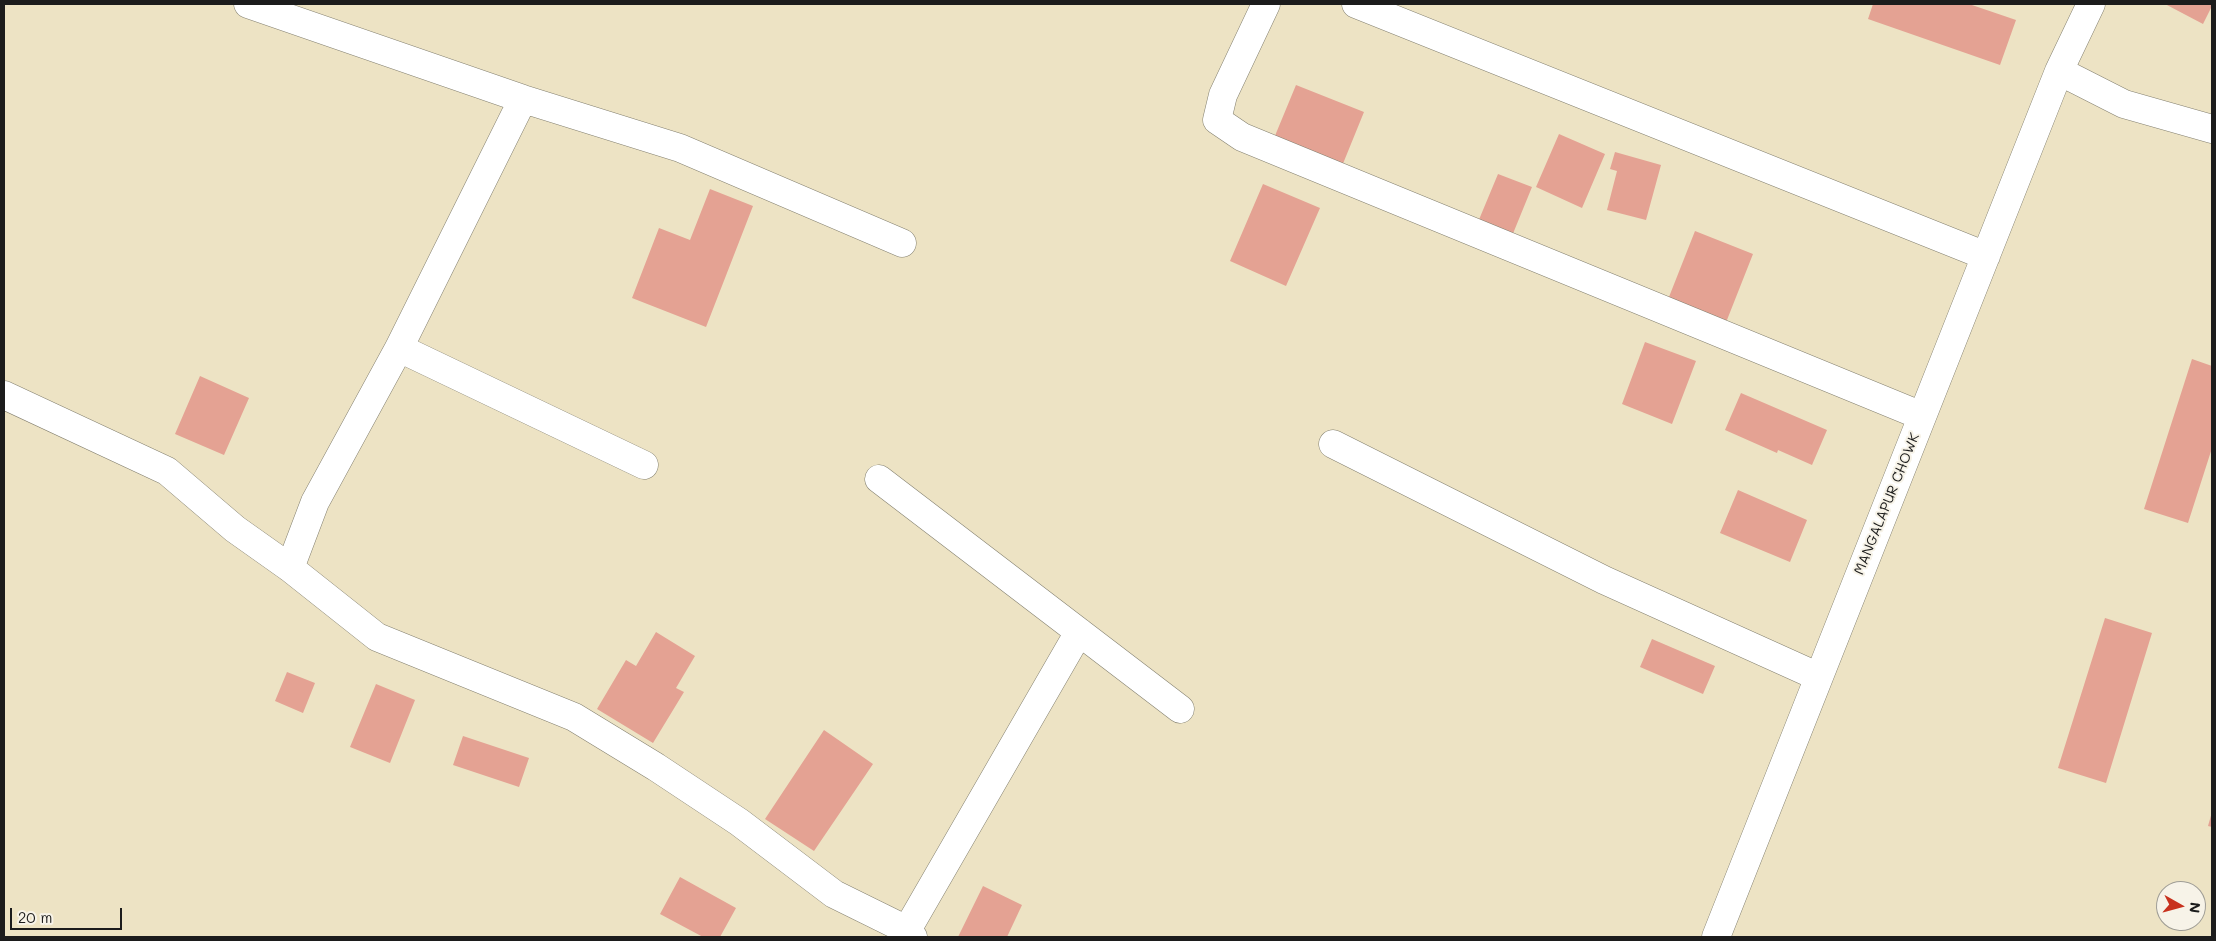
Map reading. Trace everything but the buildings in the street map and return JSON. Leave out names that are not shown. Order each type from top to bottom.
[{"type":"street","points":[[248,4],[523,99],[680,148],[902,243]]},
{"type":"street","points":[[1266,4],[1223,95],[1217,120],[1242,137],[1922,416]]},
{"type":"street","points":[[1356,4],[1986,256]]},
{"type":"street","name":"MANGALAPUR CHOWK","points":[[1716,937],[2059,71],[2091,4]]},
{"type":"street","points":[[2059,71],[2124,104],[2212,128]]},
{"type":"street","points":[[290,568],[315,502],[399,348],[523,99]]},
{"type":"street","points":[[399,348],[644,464]]},
{"type":"street","points":[[4,395],[167,471],[235,529],[290,568],[377,637],[574,718],[656,766],[739,822],[834,894],[910,934],[1079,632]]},
{"type":"street","points":[[1333,444],[1604,580],[1819,678]]},
{"type":"street","points":[[879,479],[1180,709]]}]
